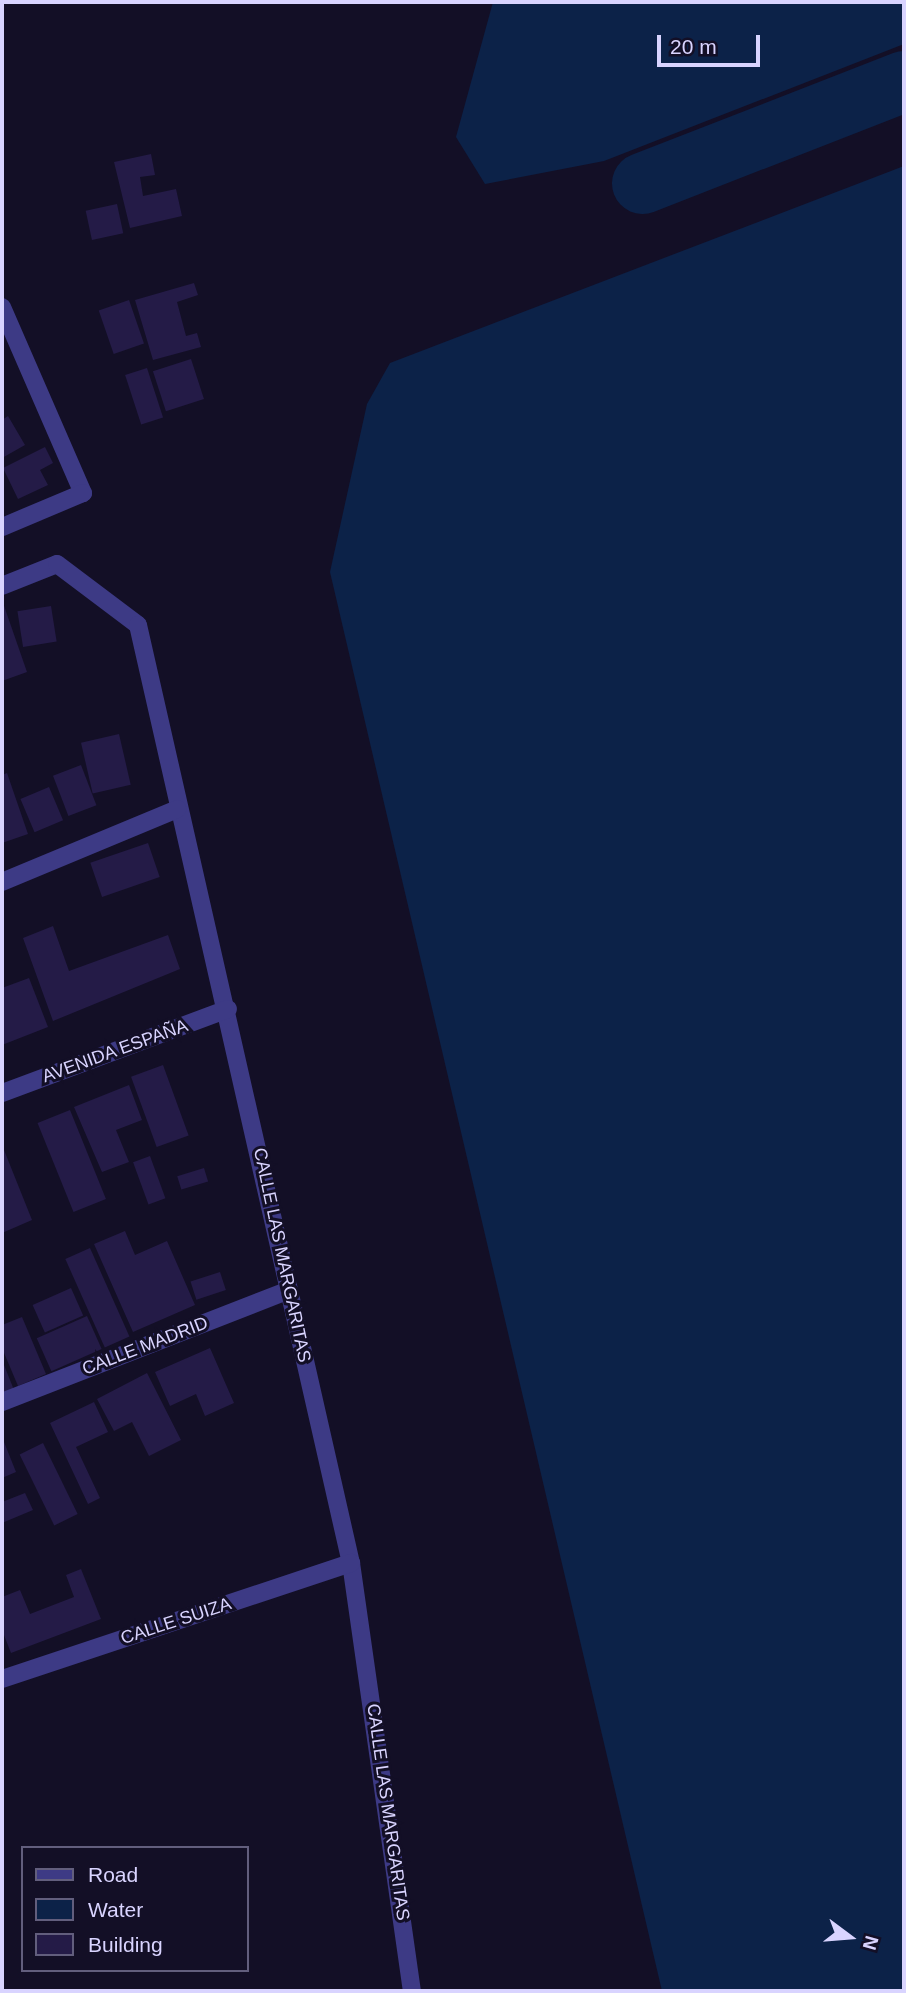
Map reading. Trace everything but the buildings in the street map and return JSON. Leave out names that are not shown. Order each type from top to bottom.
[{"type":"street","points":[[2,307],[83,493],[2,527]]},
{"type":"street","name":"CALLE LAS MARGARITAS","points":[[2,586],[57,564],[138,625],[177,809],[228,1009],[351,1563],[412,1991]]},
{"type":"street","points":[[2,882],[177,809]]},
{"type":"street","name":"AVENIDA ESPAÑA","points":[[2,1093],[228,1009]]},
{"type":"street","name":"CALLE MADRID","points":[[2,1402],[289,1290]]},
{"type":"street","name":"CALLE SUIZA","points":[[2,1679],[351,1563]]},
{"type":"water","points":[[493,2],[904,2],[904,44],[604,161],[485,184],[456,137]]},
{"type":"water","points":[[904,166],[904,1991],[662,1991],[330,572],[367,404],[390,363]]},
{"type":"waterway","points":[[642,183],[904,81]]}]
